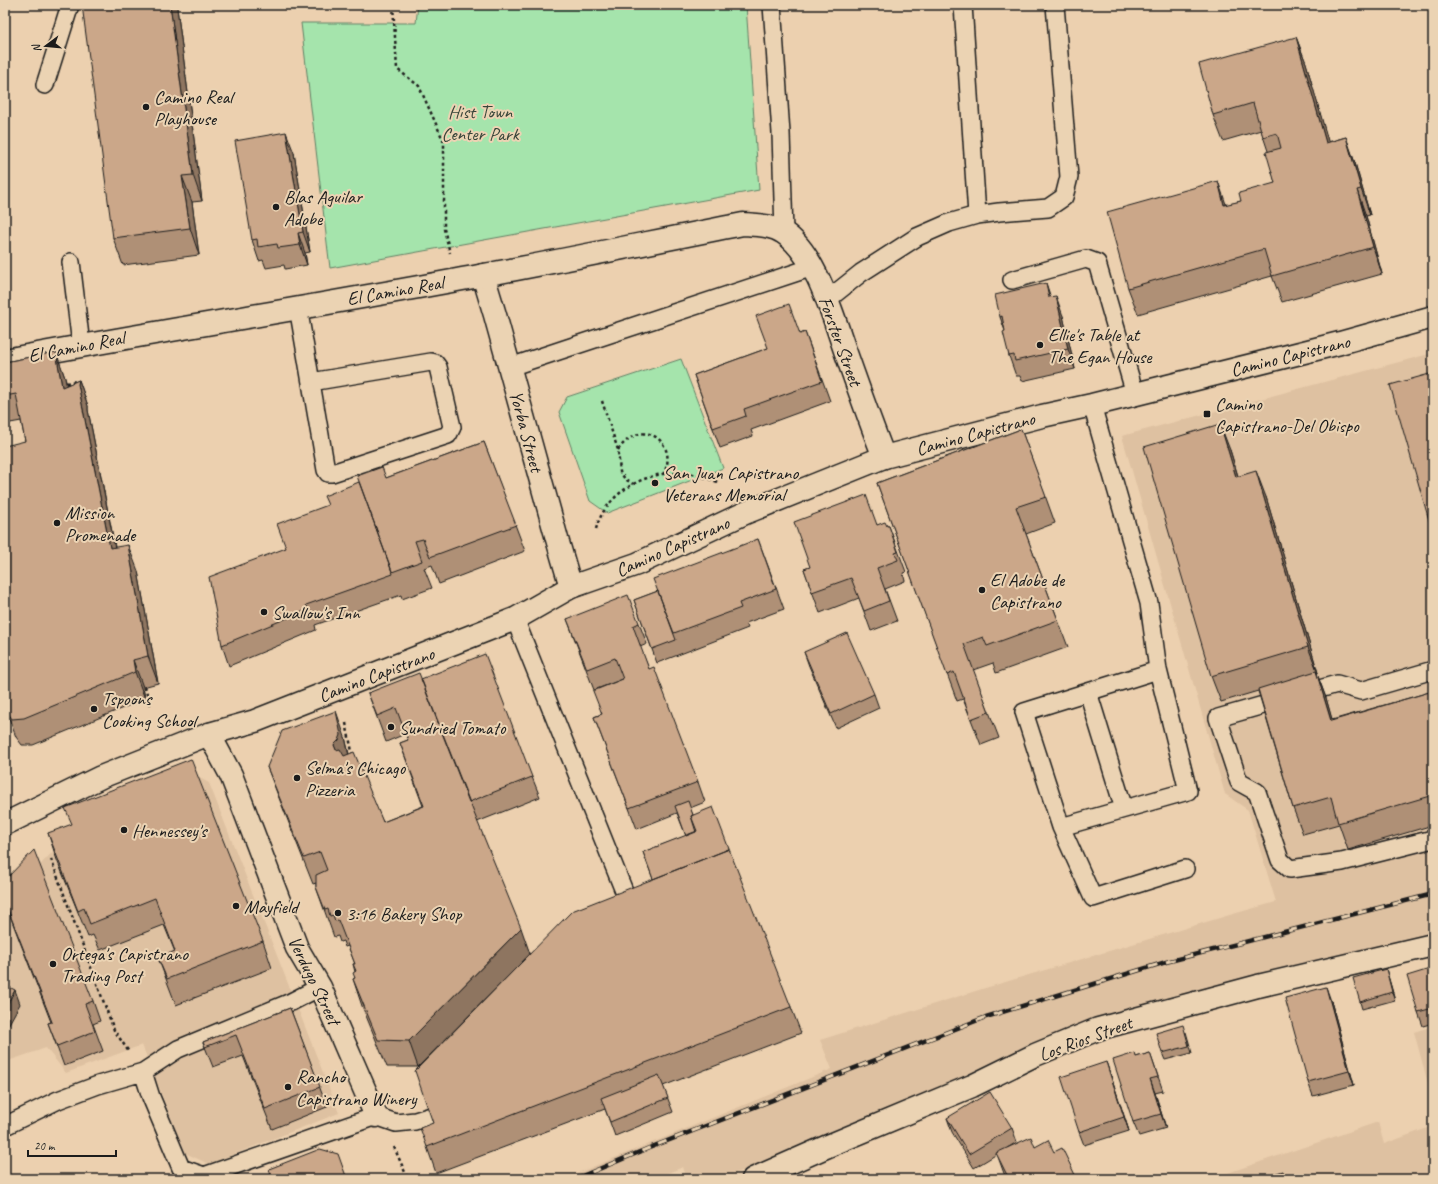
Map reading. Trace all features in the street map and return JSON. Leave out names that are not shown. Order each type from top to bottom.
[{"type":"street","name":"El Camino Real","points":[[5,360],[81,345],[483,275],[743,224],[764,225],[784,233]]},
{"type":"street","name":"Forster Street","points":[[784,233],[800,248],[813,267],[827,300],[884,457]]},
{"type":"street","name":"Yorba Street","points":[[483,275],[510,367],[556,539],[571,587]]},
{"type":"street","name":"Camino Capistrano","points":[[5,824],[101,777],[209,734],[255,721],[515,619],[571,587],[637,564],[745,512],[884,457],[1042,416],[1092,405],[1340,343],[1433,317]]},
{"type":"street","name":"Verdugo Street","points":[[209,734],[231,776],[297,948],[320,987],[376,1116]]},
{"type":"street","name":"Los Rios Street","points":[[753,1179],[972,1086],[1035,1055],[1098,1029],[1258,986],[1433,946]]},
{"type":"lane","points":[[44,85],[70,5]]},
{"type":"lane","points":[[772,5],[781,133],[784,233]]},
{"type":"lane","points":[[963,5],[977,215]]},
{"type":"lane","points":[[827,300],[862,273],[917,237],[949,223],[977,215],[1048,208],[1064,197],[1069,177],[1055,5]]},
{"type":"lane","points":[[1012,280],[1086,259],[1097,263],[1135,394]]},
{"type":"lane","points":[[70,262],[81,345]]},
{"type":"lane","points":[[510,367],[813,267]]},
{"type":"lane","points":[[298,307],[326,470],[328,473],[332,473],[448,435],[452,428],[438,366],[435,363],[431,362],[311,382]]},
{"type":"lane","points":[[1061,827],[1188,791],[1158,670],[1149,603],[1092,405]]},
{"type":"lane","points":[[515,619],[626,896]]},
{"type":"lane","points":[[1158,670],[1024,712],[1061,827],[1093,898],[1185,869]]},
{"type":"lane","points":[[1433,670],[1361,691],[1337,684],[1218,718],[1239,782],[1257,792],[1280,860],[1290,869],[1342,862],[1433,839]]},
{"type":"lane","points":[[1088,692],[1124,809]]},
{"type":"lane","points":[[5,1126],[64,1098],[98,1085],[143,1072],[178,1050],[291,1002],[320,987]]},
{"type":"lane","points":[[143,1072],[151,1097],[181,1168],[202,1177],[376,1116],[396,1123],[416,1121],[431,1116]]},
{"type":"path","points":[[393,5],[397,70],[419,86],[444,142],[444,229],[450,253]]},
{"type":"path","points":[[66,383],[76,381],[79,387]]},
{"type":"path","points":[[602,401],[618,450],[620,472],[625,479],[633,484]]},
{"type":"path","points":[[618,450],[631,436],[642,433],[653,434],[660,439],[667,455],[667,464],[662,475]]},
{"type":"path","points":[[596,529],[599,519],[610,503],[621,492],[633,484],[653,476],[680,473],[697,475],[718,482]]},
{"type":"path","points":[[145,686],[150,705]]},
{"type":"path","points":[[346,723],[353,760]]},
{"type":"path","points":[[51,858],[114,1030],[143,1072]]},
{"type":"shaded area","points":[[1433,353],[1433,933],[1173,1000],[1105,1020],[722,1179],[687,1179],[683,1167],[653,1179],[563,1179],[832,1069],[820,1040],[982,989],[1276,902],[1248,810],[1225,794],[1122,436]]},
{"type":"shaded area","points":[[196,776],[209,783],[339,1113],[209,1164],[185,1153],[142,1045],[66,1073],[46,1048],[5,1062],[5,901],[72,832]]},
{"type":"shaded area","points":[[1433,1026],[1433,1102],[1414,1032]]},
{"type":"shaded area","points":[[1378,1122],[1384,1144],[1433,1126],[1433,1179],[1210,1179]]},
{"type":"green space","name":"Hist Town Center Park","points":[[418,5],[746,5],[759,190],[330,268],[301,23],[416,23]]},
{"type":"green space","points":[[681,359],[723,468],[607,513],[590,501],[559,412],[567,397]]},
{"type":"building","name":"Camino Real Playhouse","points":[[82,5],[170,5],[193,175],[182,176],[190,228],[113,238]]},
{"type":"building","points":[[1296,37],[1326,143],[1346,137],[1361,189],[1357,190],[1373,247],[1272,276],[1264,249],[1128,288],[1107,212],[1218,181],[1224,205],[1241,201],[1239,193],[1275,183],[1266,152],[1281,148],[1277,133],[1263,137],[1253,103],[1213,115],[1199,64]]},
{"type":"building","name":"Blas Aguilar Adobe","points":[[286,132],[303,232],[298,233],[300,245],[278,248],[277,244],[258,247],[257,239],[252,240],[235,141]]},
{"type":"building","name":"Ellie's Table at The Egan House","points":[[1046,283],[1049,297],[1056,296],[1068,349],[1015,361],[1014,355],[1009,356],[1003,332],[1005,331],[1002,316],[1000,317],[995,295]]},
{"type":"building","points":[[789,304],[800,334],[805,332],[822,381],[744,409],[746,416],[713,428],[694,375],[768,348],[756,316]]},
{"type":"building","name":"Mission Promenade","points":[[56,352],[62,387],[79,380],[78,384],[110,548],[128,545],[148,656],[133,660],[135,672],[24,718],[12,719],[6,710],[5,705],[5,446],[25,441],[16,394],[5,396],[5,362]]},
{"type":"building","points":[[1433,373],[1433,534],[1390,385]]},
{"type":"building","points":[[1220,424],[1236,477],[1256,471],[1308,647],[1211,676],[1144,447]]},
{"type":"building","name":"El Adobe de Capistrano","points":[[1021,429],[1046,497],[1016,507],[1058,620],[987,646],[983,637],[964,644],[989,712],[971,719],[954,672],[947,675],[877,483]]},
{"type":"building","points":[[484,442],[516,525],[430,557],[423,539],[415,541],[422,561],[392,572],[357,476],[382,467],[386,478]]},
{"type":"building","points":[[359,482],[393,574],[306,605],[309,609],[222,645],[209,577],[286,548],[277,524],[328,505],[324,496]]},
{"type":"building","points":[[866,495],[877,525],[885,522],[887,526],[889,526],[898,552],[895,553],[898,560],[877,568],[889,601],[864,611],[851,578],[812,592],[804,569],[810,567],[794,522]]},
{"type":"building","points":[[758,539],[776,589],[739,603],[741,608],[674,633],[653,579]]},
{"type":"building","points":[[658,591],[676,640],[652,649],[634,600]]},
{"type":"building","points":[[628,595],[639,623],[633,626],[649,669],[654,667],[698,782],[629,808],[594,717],[602,714],[593,691],[623,679],[615,658],[587,669],[567,619]]},
{"type":"building","points":[[847,633],[874,694],[831,714],[804,652]]},
{"type":"building","points":[[485,654],[532,777],[469,802],[421,679]]},
{"type":"building","points":[[1316,671],[1331,721],[1433,691],[1433,795],[1338,823],[1331,797],[1293,808],[1258,689]]},
{"type":"building","points":[[419,673],[521,928],[409,1041],[378,1040],[353,979],[355,978],[353,973],[356,971],[353,964],[355,964],[338,920],[335,921],[333,915],[330,916],[328,909],[325,910],[316,887],[316,875],[327,870],[320,852],[304,858],[267,767],[282,731],[336,711],[341,735],[339,740],[334,745],[336,750],[340,749],[344,756],[354,752],[383,822],[424,806],[400,743],[408,740],[396,708],[377,716],[368,693]]},
{"type":"building","points":[[191,759],[263,941],[167,979],[158,958],[175,951],[155,898],[90,924],[84,908],[78,911],[48,833],[72,824],[65,808]]},
{"type":"building","points":[[688,801],[693,815],[691,816],[696,832],[686,836],[675,806]]},
{"type":"building","points":[[713,807],[729,849],[653,879],[643,852],[697,831],[691,816]]},
{"type":"building","points":[[729,849],[791,1007],[427,1147],[420,1128],[433,1123],[415,1071],[572,911]]},
{"type":"building","name":"Ortega's Capistrano Trading Post","points":[[34,850],[93,1001],[85,1004],[95,1031],[57,1046],[48,1023],[52,1022],[5,902],[5,880]]},
{"type":"building","points":[[1433,968],[1433,1008],[1418,1012],[1407,976]]},
{"type":"building","points":[[1386,969],[1392,992],[1360,1002],[1353,978]]},
{"type":"building","points":[[5,985],[15,990],[5,1008]]},
{"type":"building","points":[[1326,987],[1349,1071],[1308,1082],[1285,998]]},
{"type":"building","name":"Rancho Capistrano Winery","points":[[290,1008],[320,1087],[265,1109],[236,1035],[205,1047],[203,1042]]},
{"type":"building","points":[[1183,1025],[1189,1046],[1162,1053],[1156,1033]]},
{"type":"building","points":[[1135,1053],[1136,1057],[1150,1053],[1158,1077],[1150,1079],[1161,1114],[1133,1122],[1113,1060]]},
{"type":"building","points":[[1106,1062],[1124,1117],[1079,1132],[1061,1077]]},
{"type":"building","points":[[659,1075],[668,1098],[610,1122],[601,1098]]},
{"type":"building","points":[[990,1092],[1012,1128],[969,1154],[947,1118]]},
{"type":"building","points":[[1031,1137],[1035,1147],[1048,1140],[1054,1152],[1062,1148],[1077,1179],[1009,1179],[996,1153]]},
{"type":"building","points":[[320,1149],[338,1154],[347,1179],[272,1179],[269,1169]]},
{"type":"building","points":[[1283,1171],[1285,1179],[1258,1179]]},
{"type":"building","points":[[271,1175],[272,1179],[258,1179]]},
{"type":"railway","points":[[575,1179],[649,1148],[986,1017],[1166,962],[1433,894]]},
{"type":"place","name":"Camino Real Playhouse","points":[[146,107]]},
{"type":"place","name":"Blas Aguilar Adobe","points":[[276,207]]},
{"type":"place","name":"Ellie's Table at The Egan House","points":[[1040,345]]},
{"type":"place","name":"Camino Capistrano-Del Obispo","points":[[1207,414]]},
{"type":"place","name":"San Juan Capistrano Veterans Memorial","points":[[655,483]]},
{"type":"place","name":"Mission Promenade","points":[[57,523]]},
{"type":"place","name":"El Adobe de Capistrano","points":[[982,590]]},
{"type":"place","name":"Swallow's Inn","points":[[264,612]]},
{"type":"place","name":"Tspoons Cooking School","points":[[94,709]]},
{"type":"place","name":"Sundried Tomato","points":[[391,727]]},
{"type":"place","name":"Selma's Chicago Pizzeria","points":[[297,778]]},
{"type":"place","name":"Hennessey's","points":[[124,830]]},
{"type":"place","name":"Mayfield","points":[[236,906]]},
{"type":"place","name":"3:16 Bakery Shop","points":[[338,913]]},
{"type":"place","name":"Ortega's Capistrano Trading Post","points":[[53,964]]},
{"type":"place","name":"Rancho Capistrano Winery","points":[[288,1087]]}]
